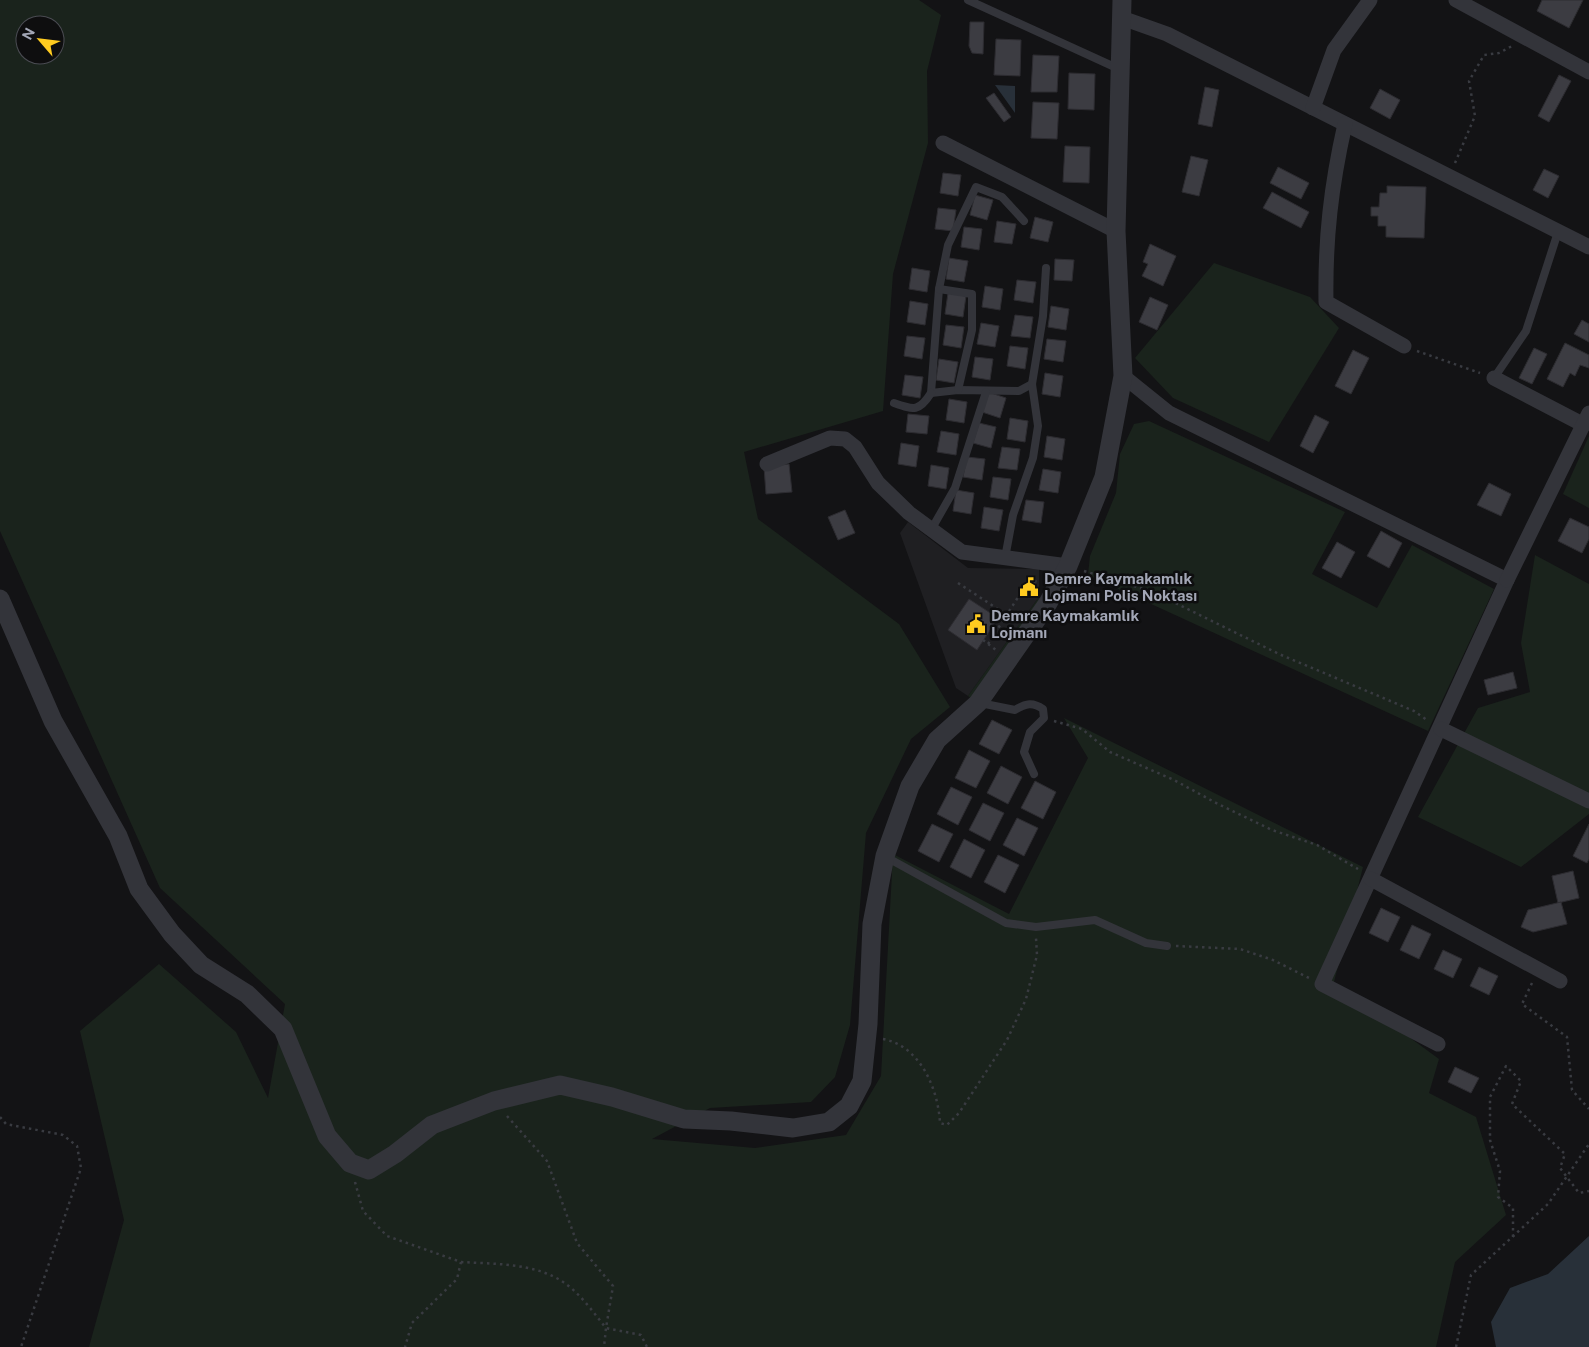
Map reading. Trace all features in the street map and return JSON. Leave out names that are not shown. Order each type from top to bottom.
[{"type":"street","points":[[1313,108],[1334,50],[1370,0]]},
{"type":"street","points":[[1456,0],[1589,72]]},
{"type":"street","points":[[0,599],[53,721],[118,836],[139,889],[172,934],[201,965],[247,994],[283,1028],[327,1136],[350,1163],[369,1170],[432,1125],[494,1101],[560,1085],[612,1097],[684,1119],[732,1121],[793,1128],[820,1124],[829,1122],[849,1106],[862,1081],[872,924],[885,856],[910,786],[937,740],[978,703],[1048,603],[1068,566],[1104,477],[1123,376],[1116,231],[1122,9],[1167,34],[1589,247]]},
{"type":"street","points":[[1345,124],[1333,175],[1326,236],[1326,302],[1404,346]]},
{"type":"street","points":[[943,143],[1116,231]]},
{"type":"street","points":[[1123,376],[1169,412],[1507,580]]},
{"type":"street","points":[[1438,1044],[1322,984],[1507,580],[1586,419],[1494,378]]},
{"type":"street","points":[[767,464],[830,438],[844,439],[854,447],[878,483],[909,513],[962,552],[1068,566]]},
{"type":"street","points":[[1440,729],[1589,801]]},
{"type":"street","points":[[1371,879],[1560,980]]},
{"type":"lane","points":[[968,0],[1121,69]]},
{"type":"lane","points":[[894,403],[912,409],[923,405],[931,393],[939,289],[948,245],[976,187],[1002,197],[1024,221]]},
{"type":"lane","points":[[1494,378],[1526,331],[1558,232]]},
{"type":"lane","points":[[1005,558],[1013,515],[1033,458],[1038,426],[1032,384],[1043,316],[1046,268]]},
{"type":"lane","points":[[939,289],[972,294],[972,330],[958,390]]},
{"type":"lane","points":[[931,393],[958,390],[1019,392],[1032,384]]},
{"type":"lane","points":[[931,530],[955,488],[986,392]]},
{"type":"lane","points":[[978,703],[1015,710],[1025,704],[1036,704],[1043,710],[1044,718],[1030,732],[1024,752],[1034,774]]},
{"type":"lane","points":[[885,856],[1006,922],[1036,928],[1095,920],[1146,943],[1167,946]]},
{"type":"path","points":[[1449,176],[1475,116],[1469,82],[1484,54],[1500,53],[1524,38]]},
{"type":"path","points":[[1404,346],[1494,378]]},
{"type":"path","points":[[1068,566],[1153,592],[1279,654],[1414,710],[1440,729]]},
{"type":"path","points":[[988,644],[1031,577]]},
{"type":"path","points":[[958,584],[1007,615]]},
{"type":"path","points":[[1044,718],[1082,729],[1110,752],[1174,780],[1272,830],[1316,845],[1356,867],[1371,879]]},
{"type":"path","points":[[866,1041],[878,1038],[894,1041],[913,1053],[928,1076],[939,1106],[940,1123],[946,1125],[960,1113],[1007,1040],[1026,999],[1037,955],[1036,928]]},
{"type":"path","points":[[1167,946],[1240,949],[1273,960],[1322,984]]},
{"type":"path","points":[[1539,969],[1522,1004],[1567,1037],[1572,1090],[1589,1109]]},
{"type":"path","points":[[1513,1236],[1513,1208],[1498,1197],[1500,1172],[1490,1140],[1490,1097],[1506,1066],[1520,1081],[1512,1104],[1565,1154],[1560,1168],[1568,1175],[1579,1193],[1589,1191]]},
{"type":"path","points":[[494,1101],[547,1161],[577,1243],[613,1286],[604,1347]]},
{"type":"path","points":[[0,1117],[6,1124],[63,1135],[77,1146],[81,1168],[21,1347]]},
{"type":"path","points":[[1456,1347],[1471,1274],[1548,1204],[1589,1144]]},
{"type":"path","points":[[350,1163],[363,1211],[387,1236],[461,1262],[533,1270],[563,1282],[587,1304],[606,1328],[641,1336],[647,1347]]},
{"type":"path","points":[[405,1347],[412,1323],[457,1279],[461,1262]]},
{"type":"shaded area","points":[[0,0],[919,0],[941,15],[927,71],[928,143],[893,274],[883,411],[744,452],[758,519],[899,624],[950,707],[911,739],[866,833],[850,1025],[835,1077],[811,1102],[710,1108],[652,1139],[755,1148],[846,1135],[881,1076],[893,854],[1009,914],[1088,758],[1064,718],[1363,867],[1334,982],[1439,1059],[1429,1093],[1476,1117],[1506,1215],[1455,1262],[1436,1347],[89,1347],[124,1220],[80,1031],[159,964],[236,1032],[268,1098],[285,1004],[160,888],[0,531]]},
{"type":"shaded area","points":[[995,85],[1015,86],[1015,113]]},
{"type":"shaded area","points":[[1214,263],[1310,297],[1339,328],[1269,442],[1173,398],[1135,358]]},
{"type":"shaded area","points":[[1149,421],[1345,512],[1312,574],[1377,608],[1412,545],[1494,589],[1428,731],[1088,575],[1090,556],[1116,493],[1120,454],[1134,424]]},
{"type":"shaded area","points":[[1589,436],[1589,508],[1563,494]]},
{"type":"shaded area","name":"Demre Kaymakamlık Lojmanı","points":[[908,522],[968,568],[1039,569],[1039,597],[968,696],[956,688],[900,533]]},
{"type":"shaded area","points":[[1535,555],[1589,584],[1589,814],[1521,867],[1418,817],[1478,708],[1530,692],[1521,643]]},
{"type":"shaded area","points":[[1039,597],[1048,603],[978,703],[968,696]]},
{"type":"shaded area","points":[[1589,1236],[1589,1347],[1496,1347],[1491,1322],[1510,1288],[1548,1274]]},
{"type":"building","points":[[1542,0],[1583,0],[1569,28],[1537,11]]},
{"type":"building","points":[[970,22],[984,22],[983,54],[972,53],[969,46]]},
{"type":"building","points":[[996,39],[1021,40],[1020,76],[994,75]]},
{"type":"building","points":[[1033,55],[1059,56],[1057,92],[1031,92]]},
{"type":"building","points":[[1069,73],[1095,74],[1094,110],[1068,109]]},
{"type":"building","points":[[1559,75],[1571,81],[1549,122],[1538,116]]},
{"type":"building","points":[[1205,87],[1219,90],[1212,127],[1198,124]]},
{"type":"building","points":[[1380,89],[1400,100],[1390,119],[1370,108]]},
{"type":"building","points":[[994,93],[1011,117],[1004,122],[986,98]]},
{"type":"building","points":[[1033,102],[1059,103],[1057,139],[1031,138]]},
{"type":"building","points":[[1065,146],[1090,147],[1089,183],[1063,182]]},
{"type":"building","points":[[1191,156],[1208,160],[1199,196],[1182,192]]},
{"type":"building","points":[[1278,167],[1309,183],[1301,199],[1270,183]]},
{"type":"building","points":[[1544,169],[1559,176],[1548,198],[1533,190]]},
{"type":"building","points":[[943,173],[961,175],[958,196],[940,193]]},
{"type":"building","points":[[1387,186],[1426,187],[1424,238],[1386,237],[1386,226],[1378,226],[1378,216],[1371,216],[1371,207],[1379,207],[1380,193],[1387,193]]},
{"type":"building","points":[[1272,192],[1309,212],[1301,228],[1263,208]]},
{"type":"building","points":[[975,195],[993,200],[987,220],[970,215]]},
{"type":"building","points":[[938,208],[956,210],[953,231],[935,229]]},
{"type":"building","points":[[1035,217],[1053,222],[1048,242],[1030,238]]},
{"type":"building","points":[[997,221],[1016,224],[1012,244],[994,242]]},
{"type":"building","points":[[964,227],[982,229],[979,250],[961,247]]},
{"type":"building","points":[[1150,244],[1176,256],[1163,286],[1142,276],[1148,264],[1143,262]]},
{"type":"building","points":[[949,258],[968,261],[964,282],[946,279]]},
{"type":"building","points":[[1055,259],[1074,260],[1072,281],[1054,280]]},
{"type":"building","points":[[912,268],[930,271],[927,292],[909,289]]},
{"type":"building","points":[[1017,280],[1036,282],[1033,303],[1014,300]]},
{"type":"building","points":[[985,286],[1003,289],[1000,310],[982,307]]},
{"type":"building","points":[[948,293],[966,296],[963,317],[945,314]]},
{"type":"building","points":[[1150,297],[1168,305],[1157,330],[1139,322]]},
{"type":"building","points":[[910,301],[928,304],[925,325],[907,322]]},
{"type":"building","points":[[1051,306],[1069,309],[1066,330],[1048,327]]},
{"type":"building","points":[[1015,315],[1033,317],[1030,338],[1011,336]]},
{"type":"building","points":[[1582,320],[1589,324],[1589,342],[1574,334]]},
{"type":"building","points":[[981,323],[999,326],[995,347],[977,344]]},
{"type":"building","points":[[946,325],[964,327],[961,348],[943,345]]},
{"type":"building","points":[[907,336],[925,338],[922,359],[904,356]]},
{"type":"building","points":[[1047,339],[1066,341],[1063,362],[1044,359]]},
{"type":"building","points":[[1565,343],[1589,355],[1589,368],[1580,365],[1575,376],[1570,373],[1563,387],[1547,379]]},
{"type":"building","points":[[1010,346],[1028,348],[1025,369],[1007,366]]},
{"type":"building","points":[[1534,348],[1547,354],[1532,384],[1519,378]]},
{"type":"building","points":[[1353,350],[1369,358],[1351,394],[1335,386]]},
{"type":"building","points":[[975,357],[993,359],[990,380],[972,377]]},
{"type":"building","points":[[939,359],[958,362],[954,383],[936,380]]},
{"type":"building","points":[[1045,373],[1063,376],[1060,397],[1042,394]]},
{"type":"building","points":[[905,375],[923,377],[920,398],[902,395]]},
{"type":"building","points":[[988,392],[1006,398],[1000,418],[982,412]]},
{"type":"building","points":[[949,399],[967,402],[964,423],[946,420]]},
{"type":"building","points":[[908,414],[929,416],[927,434],[906,432]]},
{"type":"building","points":[[1315,415],[1329,422],[1313,453],[1300,446]]},
{"type":"building","points":[[1010,418],[1028,421],[1025,442],[1007,439]]},
{"type":"building","points":[[979,423],[996,427],[991,448],[973,443]]},
{"type":"building","points":[[941,431],[959,434],[956,455],[937,452]]},
{"type":"building","points":[[1047,436],[1065,439],[1062,460],[1044,457]]},
{"type":"building","points":[[901,443],[919,446],[916,467],[898,464]]},
{"type":"building","points":[[1002,447],[1020,449],[1017,470],[998,468]]},
{"type":"building","points":[[967,457],[985,459],[982,480],[963,477]]},
{"type":"building","points":[[789,464],[792,492],[766,494],[764,467]]},
{"type":"building","points":[[931,465],[949,468],[946,489],[928,486]]},
{"type":"building","points":[[1043,469],[1061,472],[1058,493],[1039,490]]},
{"type":"building","points":[[993,477],[1011,479],[1008,500],[990,497]]},
{"type":"building","points":[[1489,483],[1511,494],[1501,516],[1477,505]]},
{"type":"building","points":[[956,490],[974,493],[971,514],[953,511]]},
{"type":"building","points":[[1026,500],[1044,502],[1041,523],[1022,520]]},
{"type":"building","points":[[984,507],[1003,510],[999,531],[981,528]]},
{"type":"building","points":[[845,510],[855,533],[838,540],[828,517]]},
{"type":"building","points":[[1570,518],[1589,527],[1589,539],[1582,553],[1558,541]]},
{"type":"building","points":[[1381,531],[1402,543],[1389,568],[1367,556]]},
{"type":"building","points":[[1337,542],[1355,552],[1341,578],[1322,568]]},
{"type":"building","name":"Demre Kaymakamlık Lojmanı Polis Noktası","points":[[1031,577],[1037,581],[1027,596],[1021,593]]},
{"type":"building","name":"Demre Kaymakamlık Lojmanı","points":[[969,599],[998,618],[977,650],[948,630]]},
{"type":"building","points":[[1513,672],[1517,688],[1488,695],[1484,680]]},
{"type":"building","points":[[992,720],[1012,730],[999,754],[979,744]]},
{"type":"building","points":[[969,750],[990,761],[976,788],[955,778]]},
{"type":"building","points":[[1001,766],[1022,777],[1008,804],[987,793]]},
{"type":"building","points":[[1035,781],[1056,792],[1043,819],[1021,808]]},
{"type":"building","points":[[951,787],[972,797],[958,825],[937,814]]},
{"type":"building","points":[[983,803],[1004,813],[990,841],[969,830]]},
{"type":"building","points":[[1017,818],[1038,828],[1024,856],[1003,845]]},
{"type":"building","points":[[932,824],[953,834],[939,862],[918,851]]},
{"type":"building","points":[[1589,824],[1589,859],[1587,863],[1573,856]]},
{"type":"building","points":[[964,839],[985,850],[971,878],[950,867]]},
{"type":"building","points":[[998,855],[1019,865],[1005,893],[984,882]]},
{"type":"building","points":[[1573,871],[1579,898],[1558,903],[1552,876]]},
{"type":"building","points":[[1561,902],[1567,924],[1533,932],[1521,927],[1528,910]]},
{"type":"building","points":[[1381,908],[1400,917],[1388,942],[1369,933]]},
{"type":"building","points":[[1412,925],[1431,934],[1419,959],[1400,950]]},
{"type":"building","points":[[1443,950],[1462,959],[1453,978],[1434,969]]},
{"type":"building","points":[[1479,967],[1498,976],[1489,995],[1470,986]]},
{"type":"building","points":[[1455,1067],[1479,1078],[1471,1093],[1448,1082]]},
{"type":"place","name":"Demre Kaymakamlık Lojmanı Polis Noktası","points":[[1029,587]]},
{"type":"place","name":"Demre Kaymakamlık Lojmanı","points":[[976,624]]}]
